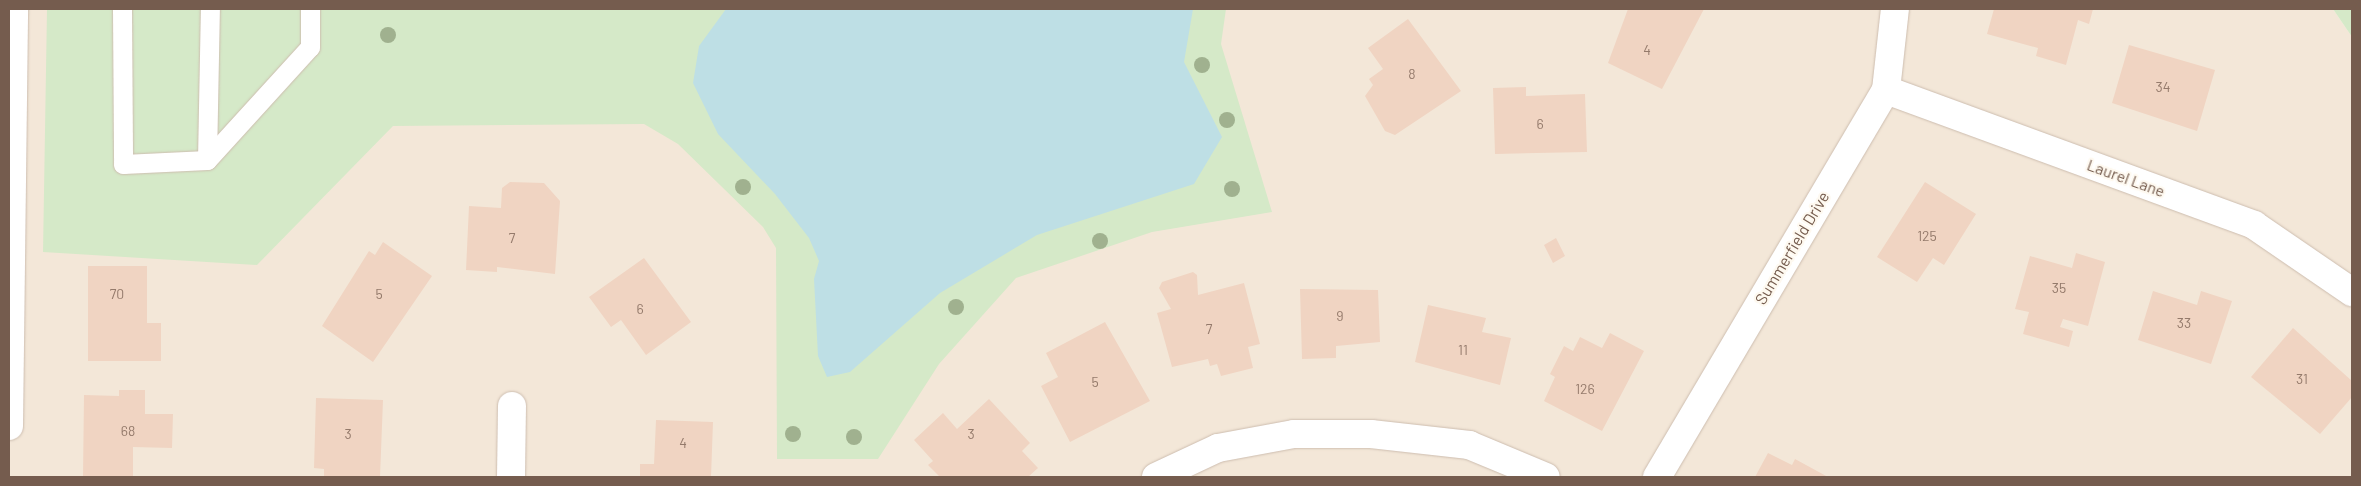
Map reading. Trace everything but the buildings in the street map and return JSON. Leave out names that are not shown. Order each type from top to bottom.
[{"type":"street","points":[[9,426],[14,9]]},
{"type":"street","name":"Summerfield Drive","points":[[1657,477],[1886,90],[1894,9]]},
{"type":"street","name":"Laurel Lane","points":[[1886,90],[2254,225],[2352,292]]},
{"type":"street","points":[[511,477],[512,406]]},
{"type":"street","points":[[1156,477],[1218,448],[1294,434],[1351,434],[1469,445],[1546,477]]},
{"type":"lane","points":[[122,9],[123,164],[207,160],[310,47],[310,9]]},
{"type":"lane","points":[[207,160],[210,9]]},
{"type":"shaded area","points":[[9,9],[2333,9],[2352,37],[2352,477],[9,477]]},
{"type":"green space","points":[[47,9],[1226,9],[1221,44],[1272,212],[1152,232],[1016,278],[939,364],[878,459],[777,459],[776,248],[763,227],[678,144],[644,124],[393,126],[257,265],[43,252]]},
{"type":"green space","points":[[2333,9],[2352,9],[2352,37]]},
{"type":"water","points":[[726,9],[1193,9],[1184,62],[1222,137],[1194,184],[1037,235],[940,293],[850,372],[827,377],[818,356],[814,279],[819,261],[809,238],[775,194],[718,134],[693,83],[699,46]]}]
